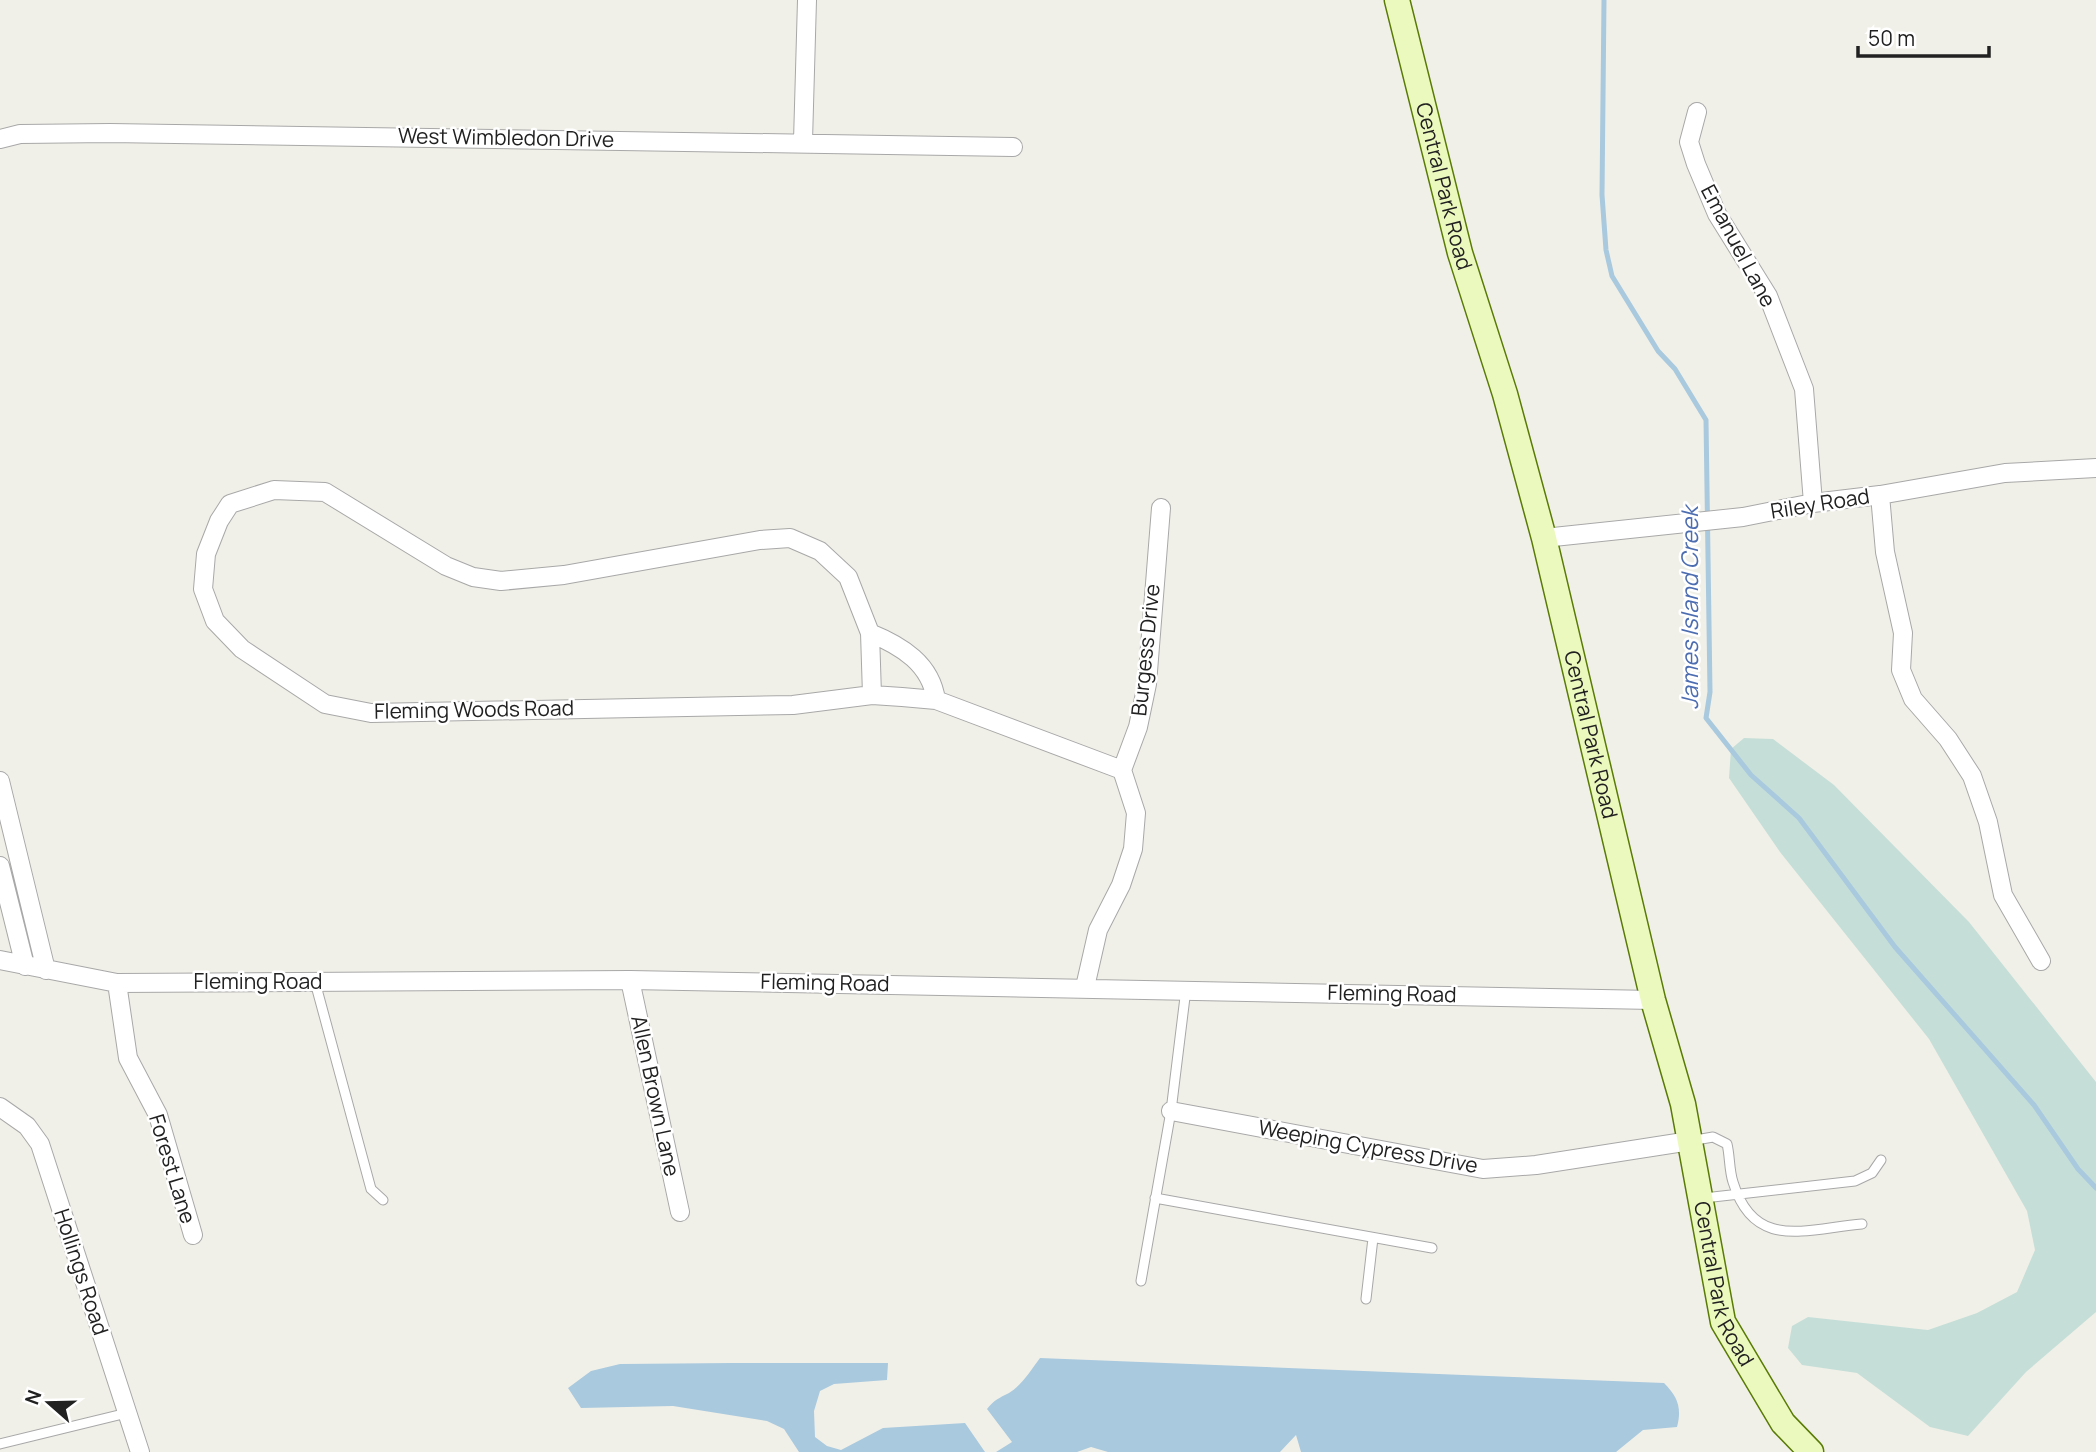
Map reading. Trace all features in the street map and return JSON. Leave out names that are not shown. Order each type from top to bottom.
[{"type":"street","points":[[803,141],[807,0]]},
{"type":"street","name":"Central Park Road","points":[[1397,0],[1460,253],[1505,394],[1544,538],[1653,1000],[1683,1104],[1723,1322],[1783,1423],[1811,1452]]},
{"type":"street","name":"Emanuel Lane","points":[[1697,112],[1689,142],[1696,164],[1717,214],[1768,296],[1804,389],[1813,503]]},
{"type":"street","name":"West Wimbledon Drive","points":[[0,139],[20,134],[110,134],[803,141],[1013,147]]},
{"type":"street","name":"Riley Road","points":[[1544,538],[1743,517],[2005,472],[2096,468]]},
{"type":"street","name":"Fleming Woods Road","points":[[872,695],[870,633],[848,577],[820,551],[790,538],[760,540],[564,575],[501,581],[473,577],[446,566],[325,492],[274,490],[230,504],[219,521],[206,554],[203,589],[215,621],[242,649],[325,704],[371,712],[399,712],[793,705],[872,695],[936,701],[1122,770]]},
{"type":"street","points":[[1880,495],[1885,552],[1903,633],[1901,670],[1913,699],[1948,739],[1972,776],[1988,822],[2003,895],[2041,961]]},
{"type":"street","name":"Burgess Drive","points":[[1122,770],[1138,727],[1147,684],[1161,508]]},
{"type":"street","points":[[870,633],[898,644],[918,662],[933,684],[936,701]]},
{"type":"street","points":[[1085,987],[1098,930],[1121,886],[1133,849],[1136,813],[1122,770]]},
{"type":"street","points":[[0,781],[46,970]]},
{"type":"street","points":[[0,865],[25,966]]},
{"type":"street","name":"Fleming Road","points":[[0,960],[117,983],[630,980],[1653,1000]]},
{"type":"street","name":"Allen Brown Lane","points":[[630,980],[680,1212]]},
{"type":"street","name":"Forest Lane","points":[[117,983],[128,1058],[158,1115],[193,1235]]},
{"type":"street","name":"Hollings Road","points":[[0,1107],[27,1126],[40,1144],[140,1452]]},
{"type":"street","name":"Weeping Cypress Drive","points":[[1171,1111],[1483,1169],[1536,1165],[1690,1141]]},
{"type":"lane","points":[[0,865],[19,859]]},
{"type":"lane","points":[[315,982],[371,1189],[383,1200]]},
{"type":"lane","points":[[1141,1281],[1171,1111],[1186,989]]},
{"type":"lane","points":[[1690,1141],[1713,1137],[1727,1144],[1737,1194],[1746,1214],[1762,1227],[1780,1231],[1861,1224]]},
{"type":"lane","points":[[1699,1198],[1855,1181],[1872,1173],[1881,1160]]},
{"type":"lane","points":[[1155,1198],[1432,1248]]},
{"type":"lane","points":[[1366,1299],[1373,1238]]},
{"type":"lane","points":[[0,1444],[127,1413]]},
{"type":"shaded area","points":[[1744,738],[1773,739],[1834,785],[1969,922],[2096,1082],[2096,1312],[2026,1372],[1968,1436],[1930,1427],[1857,1373],[1802,1365],[1788,1348],[1792,1326],[1808,1317],[1928,1330],[1977,1313],[2017,1292],[2035,1250],[2027,1211],[1929,1039],[1780,852],[1729,778],[1731,749]]},
{"type":"shaded area","points":[[1040,1358],[1664,1383],[1676,1398],[1679,1414],[1677,1427],[1643,1430],[1616,1452],[1301,1452],[1296,1435],[1280,1452],[1108,1452],[1091,1447],[1077,1452],[996,1452],[1012,1442],[987,1409],[994,1401],[1018,1386]]},
{"type":"shaded area","points":[[888,1363],[887,1380],[834,1384],[820,1391],[814,1411],[815,1437],[827,1446],[841,1450],[883,1428],[965,1423],[985,1452],[799,1452],[784,1429],[767,1421],[673,1406],[581,1408],[568,1388],[591,1371],[620,1364]]},
{"type":"waterway","name":"James Island Creek","points":[[1604,0],[1602,195],[1606,250],[1612,276],[1658,351],[1675,369],[1706,420],[1710,692],[1706,718],[1751,775],[1799,818],[1895,947],[2034,1105],[2078,1169],[2096,1188]]}]
